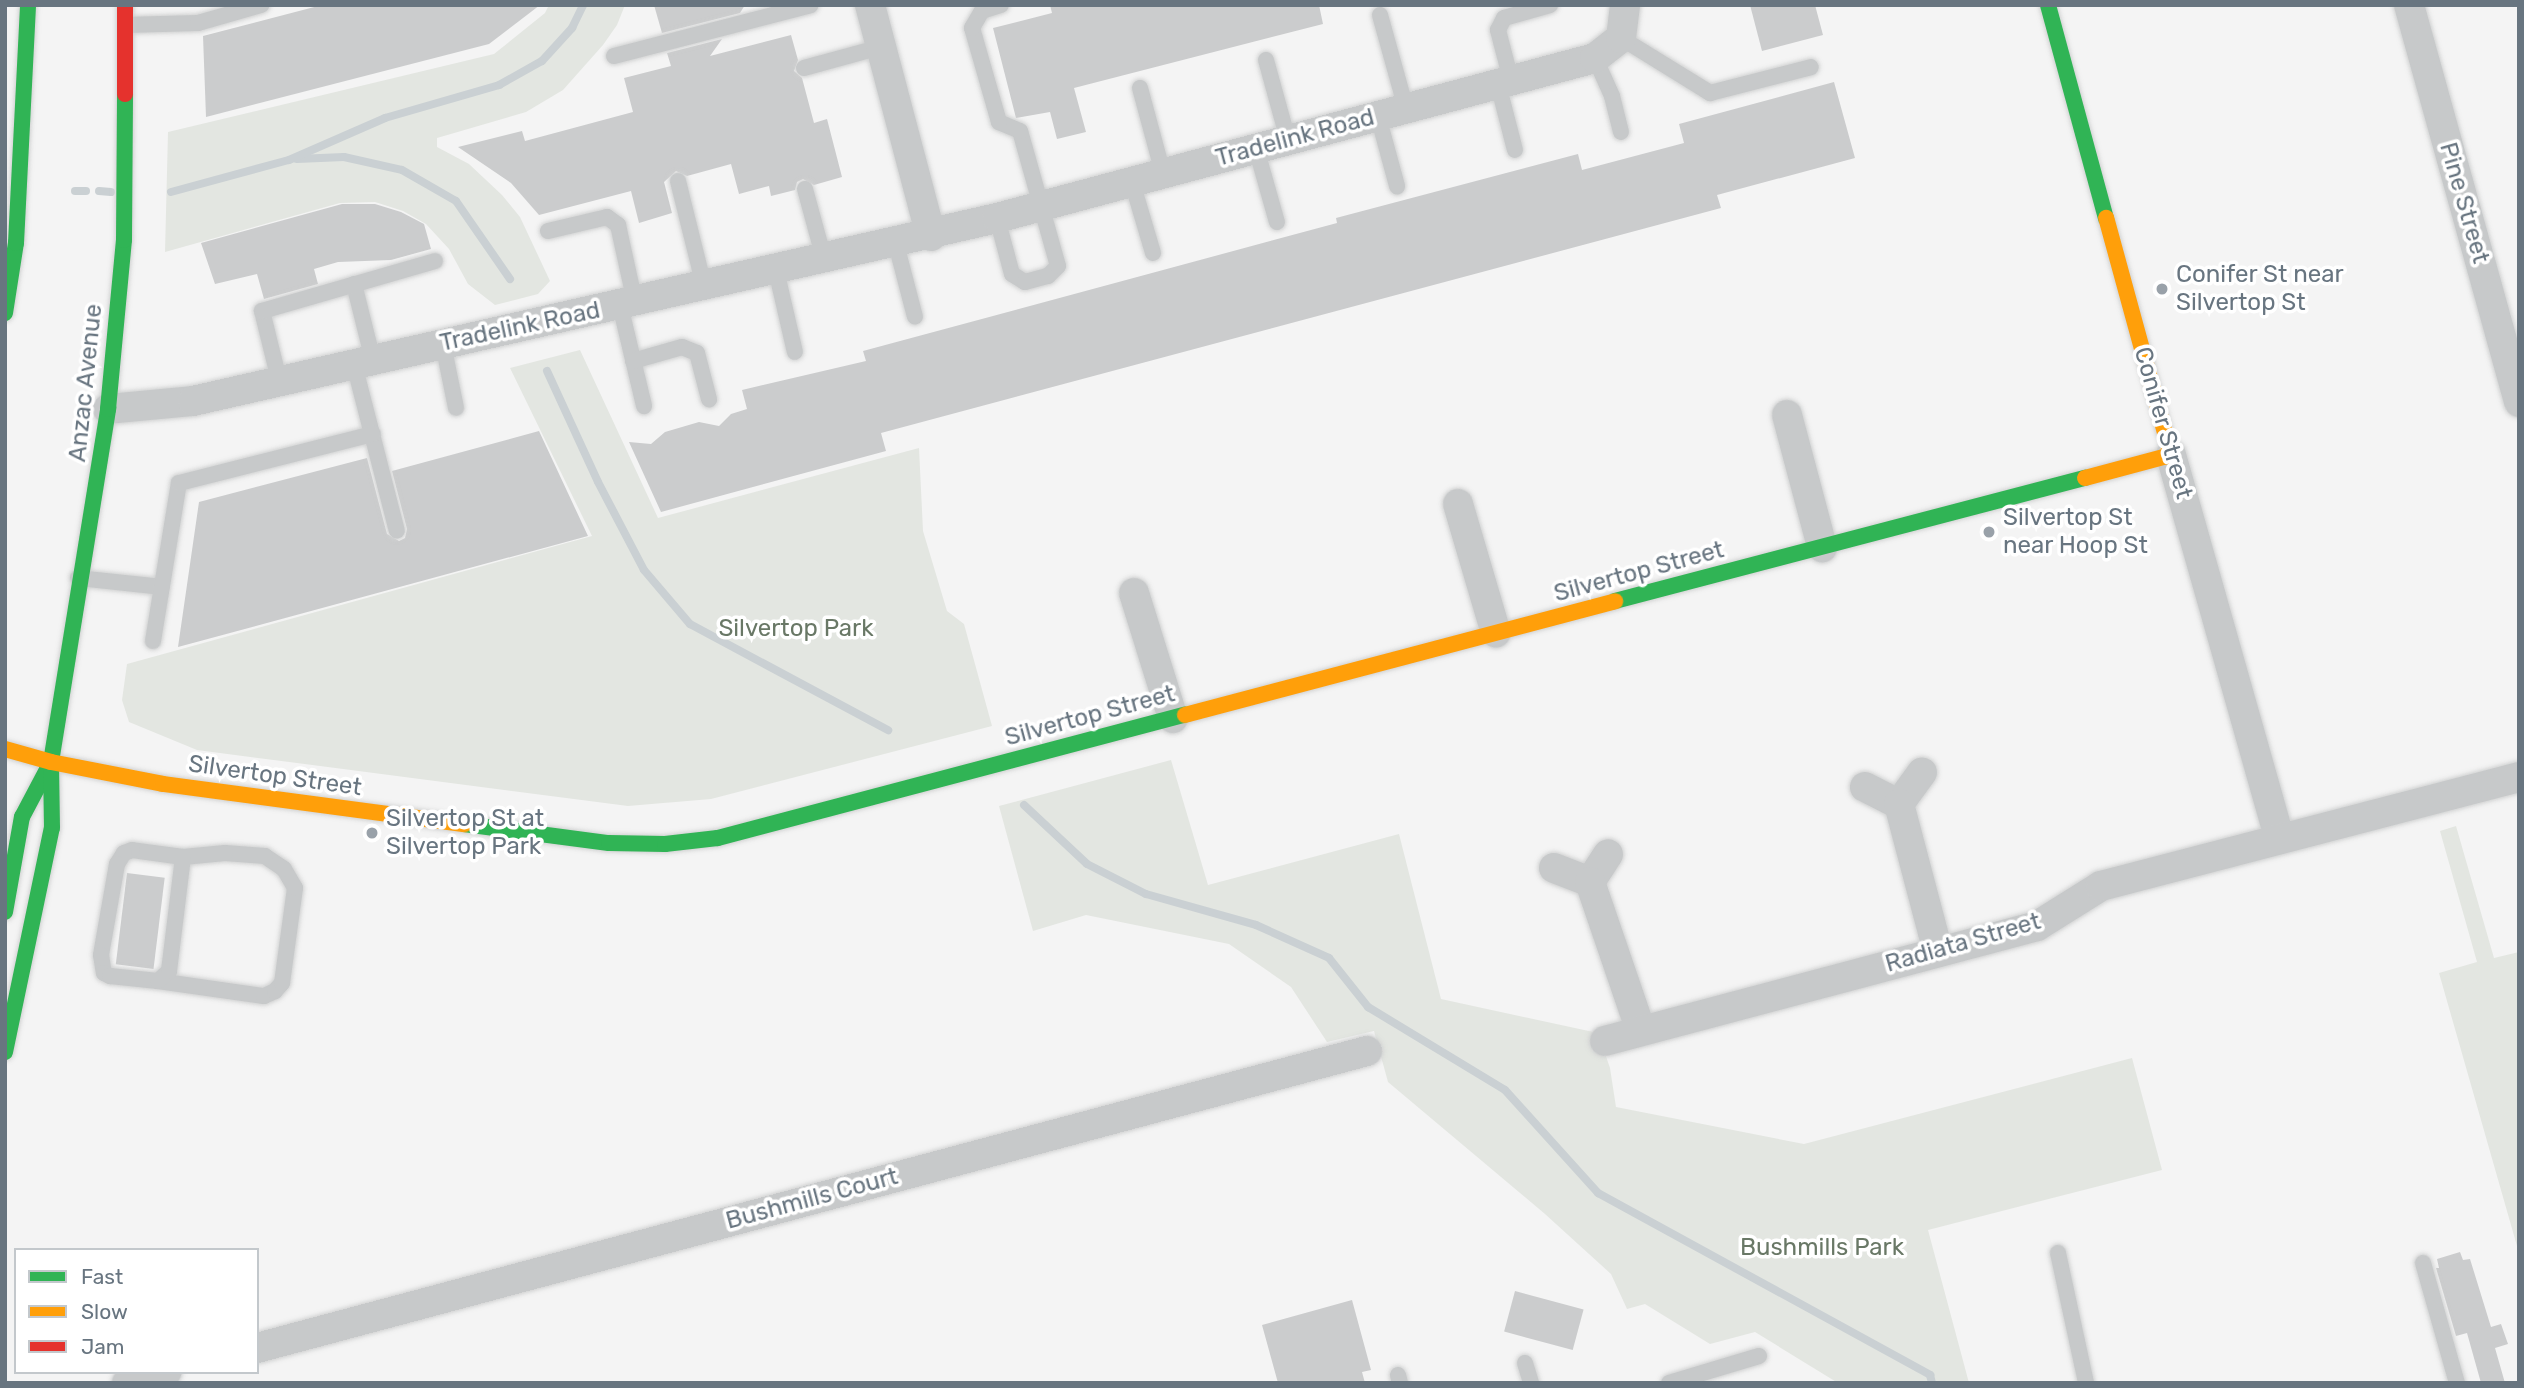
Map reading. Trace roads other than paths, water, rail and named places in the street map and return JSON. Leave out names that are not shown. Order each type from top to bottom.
[{"type":"main road","points":[[5,313],[16,243],[28,5]]},
{"type":"main road","name":"Anzac Avenue","points":[[5,1052],[52,828],[51,762],[78,578],[93,514],[108,409],[124,240],[125,5]]},
{"type":"main road","name":"Conifer Street","points":[[2048,5],[2171,455]]},
{"type":"main road","name":"Silvertop Street","points":[[5,749],[51,762],[248,796],[609,843],[665,844],[719,838],[2171,455]]},
{"type":"main road","name":"Anzac Avenue","points":[[5,912],[22,817],[51,762]]},
{"type":"street","points":[[870,5],[931,236]]},
{"type":"street","name":"Pine Street","points":[[2409,5],[2519,402]]},
{"type":"street","points":[[1621,38],[1630,7]]},
{"type":"street","name":"Tradelink Road","points":[[108,409],[193,401],[931,236],[1594,58],[1621,38]]},
{"type":"street","points":[[1787,415],[1822,547]]},
{"type":"street","name":"Conifer Street","points":[[2171,455],[2280,839]]},
{"type":"street","points":[[1458,504],[1496,633]]},
{"type":"street","points":[[1134,593],[1173,718]]},
{"type":"street","points":[[1899,804],[1923,772]]},
{"type":"street","name":"Radiata Street","points":[[1605,1041],[2037,926],[2101,886],[2519,777]]},
{"type":"street","points":[[1865,787],[1899,804],[1938,952]]},
{"type":"street","points":[[1590,882],[1608,854]]},
{"type":"street","points":[[1554,868],[1590,882],[1641,1031]]},
{"type":"street","name":"Bushmills Court","points":[[259,1347],[1367,1051]]},
{"type":"street","points":[[127,1383],[159,1374]]},
{"type":"lane","points":[[125,25],[198,23],[261,5]]},
{"type":"lane","points":[[614,56],[779,9],[811,5]]},
{"type":"lane","points":[[997,218],[1012,274],[1025,282],[1048,276],[1058,266],[1020,131],[999,122],[972,28],[982,10],[1001,5]]},
{"type":"lane","points":[[1515,150],[1498,30],[1504,18],[1550,5]]},
{"type":"lane","points":[[1380,15],[1392,112],[1397,186]]},
{"type":"lane","points":[[1621,38],[1710,93],[1811,67]]},
{"type":"lane","points":[[804,68],[881,47]]},
{"type":"lane","points":[[1594,58],[1612,96],[1621,132]]},
{"type":"lane","points":[[1266,60],[1288,140]]},
{"type":"lane","points":[[1140,88],[1163,173]]},
{"type":"lane","points":[[1256,148],[1277,222]]},
{"type":"lane","points":[[678,181],[704,286]]},
{"type":"lane","points":[[1132,182],[1153,253]]},
{"type":"lane","points":[[805,189],[824,259]]},
{"type":"lane","points":[[548,231],[607,217],[618,225],[633,360],[644,406]]},
{"type":"lane","points":[[896,243],[915,317]]},
{"type":"lane","points":[[279,380],[262,311],[435,261]]},
{"type":"lane","points":[[776,270],[795,352]]},
{"type":"lane","points":[[354,284],[373,434],[397,531]]},
{"type":"lane","points":[[443,344],[456,408]]},
{"type":"lane","points":[[633,360],[682,346],[698,353],[709,399]]},
{"type":"lane","points":[[153,641],[179,483],[373,434]]},
{"type":"lane","points":[[78,578],[162,587]]},
{"type":"lane","points":[[132,850],[183,857],[225,853],[265,856],[284,869],[295,888],[282,983],[275,991],[264,996],[110,976],[100,966],[117,864],[124,853],[132,850]]},
{"type":"lane","points":[[158,981],[169,971],[183,857]]},
{"type":"lane","points":[[2058,1253],[2086,1383]]},
{"type":"lane","points":[[2423,1263],[2457,1383]]},
{"type":"lane","points":[[1669,1383],[1759,1356]]},
{"type":"lane","points":[[1525,1363],[1531,1383]]},
{"type":"waterway","points":[[171,192],[289,160],[385,118],[499,85],[542,61],[572,28],[583,5]]},
{"type":"waterway","points":[[297,159],[344,157],[402,170],[456,201],[510,279]]},
{"type":"waterway","points":[[75,191],[86,191]]},
{"type":"waterway","points":[[99,191],[111,192]]},
{"type":"waterway","points":[[547,371],[598,482],[644,570],[690,624],[888,730]]},
{"type":"waterway","points":[[1024,805],[1087,864],[1146,894],[1256,925],[1329,958],[1368,1007],[1505,1090],[1598,1193],[1930,1375],[1932,1383]]},
{"type":"place","name":"Conifer St near Silvertop St","points":[[2162,289]]},
{"type":"place","name":"Silvertop St near Hoop St","points":[[1989,532]]},
{"type":"place","name":"Silvertop St at Silvertop Park","points":[[372,833]]},
{"type":"park label","name":"Silvertop Park","points":[[796,629]]},
{"type":"park label","name":"Bushmills Park","points":[[1822,1248]]}]
